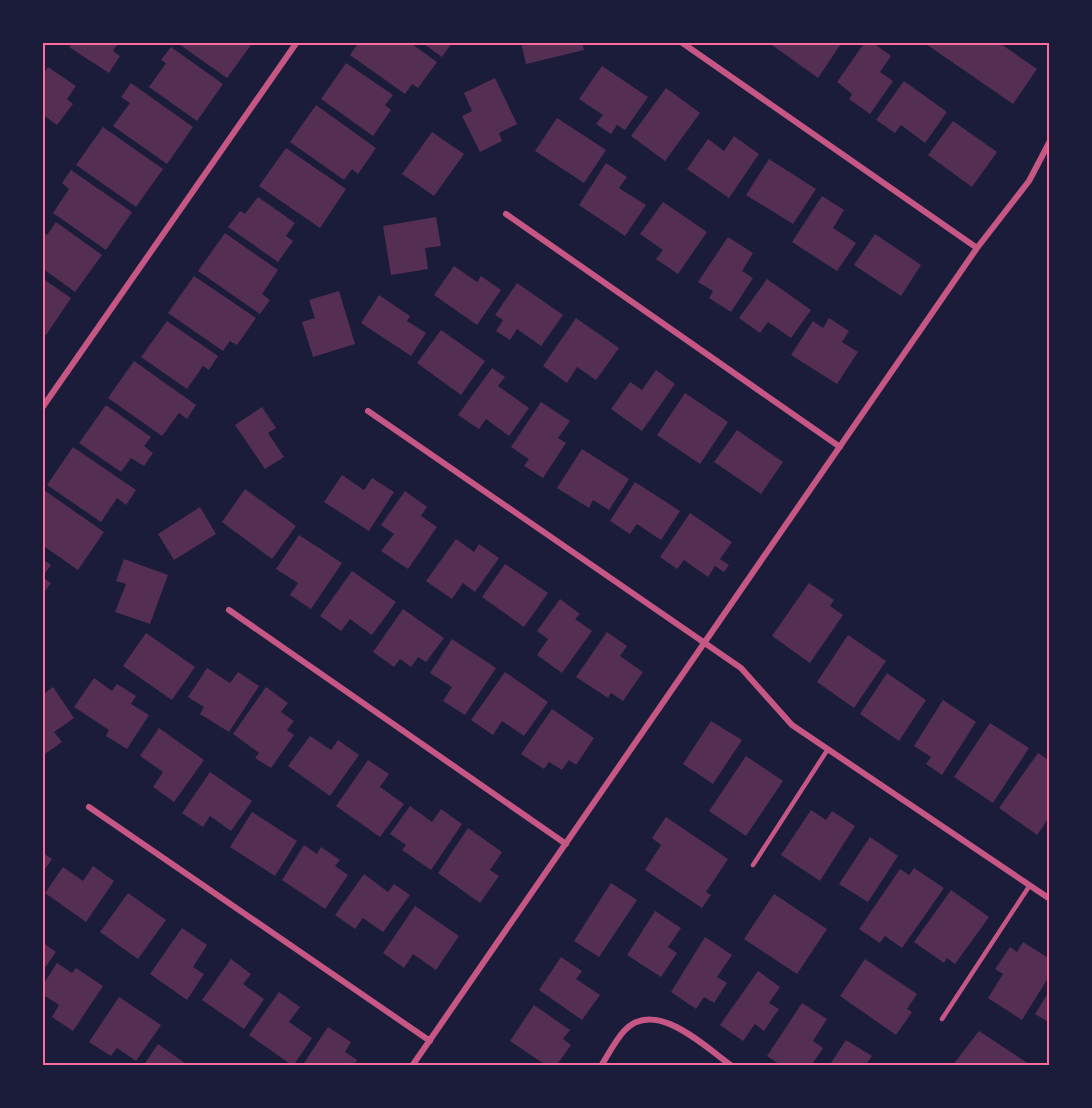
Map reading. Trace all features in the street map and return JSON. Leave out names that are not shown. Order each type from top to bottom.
[{"type":"street","points":[[42,408],[297,42]]},
{"type":"street","points":[[681,42],[977,248]]},
{"type":"street","points":[[412,1066],[977,248],[1029,181],[1050,141]]},
{"type":"street","points":[[506,214],[840,447]]},
{"type":"street","points":[[368,411],[741,668],[792,726],[1050,899]]},
{"type":"street","points":[[229,609],[566,844]]},
{"type":"street","points":[[90,807],[429,1041]]},
{"type":"street","points":[[601,1066],[625,1030],[650,1018],[665,1020],[732,1066]]},
{"type":"lane","points":[[753,865],[828,749]]},
{"type":"lane","points":[[942,1019],[1030,885]]},
{"type":"building","points":[[73,42],[119,42],[113,51],[120,56],[109,73],[69,47]]},
{"type":"building","points":[[176,42],[253,42],[227,78]]},
{"type":"building","points":[[359,42],[409,42],[437,62],[418,88],[412,84],[405,94],[350,55]]},
{"type":"building","points":[[421,42],[450,42],[452,43],[442,57]]},
{"type":"building","points":[[521,42],[582,42],[584,50],[526,64]]},
{"type":"building","points":[[774,42],[835,42],[840,45],[818,78],[772,45]]},
{"type":"building","points":[[865,42],[872,42],[891,56],[880,72],[893,81],[870,114],[849,99],[852,94],[837,82]]},
{"type":"building","points":[[923,42],[998,42],[1037,69],[1013,104]]},
{"type":"building","points":[[171,47],[223,84],[197,121],[149,87],[166,63],[161,60]]},
{"type":"building","points":[[346,63],[393,95],[385,105],[391,110],[373,136],[321,99]]},
{"type":"building","points":[[602,66],[648,97],[625,130],[617,125],[611,134],[596,124],[603,115],[579,99]]},
{"type":"building","points":[[48,67],[76,86],[67,99],[73,104],[57,125],[42,114],[42,75]]},
{"type":"building","points":[[495,78],[517,124],[499,133],[502,141],[480,152],[462,116],[472,111],[464,93]]},
{"type":"building","points":[[904,81],[947,112],[925,143],[901,125],[895,133],[876,120]]},
{"type":"building","points":[[131,83],[193,127],[167,164],[113,126],[130,103],[121,97]]},
{"type":"building","points":[[666,88],[700,113],[665,161],[631,136]]},
{"type":"building","points":[[316,105],[376,148],[358,174],[352,169],[344,180],[290,142]]},
{"type":"building","points":[[557,118],[606,150],[584,183],[535,151]]},
{"type":"building","points":[[953,121],[997,152],[972,187],[928,155]]},
{"type":"building","points":[[103,127],[163,169],[136,207],[76,165]]},
{"type":"building","points":[[432,132],[464,154],[434,196],[402,174]]},
{"type":"building","points":[[734,136],[759,154],[729,198],[687,169],[708,139],[724,151]]},
{"type":"building","points":[[286,148],[346,189],[320,228],[259,186]]},
{"type":"building","points":[[769,159],[816,189],[793,224],[746,195]]},
{"type":"building","points":[[606,163],[627,177],[619,188],[646,205],[625,236],[579,205]]},
{"type":"building","points":[[71,170],[132,212],[106,250],[53,213],[69,189],[62,183]]},
{"type":"building","points":[[822,196],[844,210],[833,228],[856,243],[837,271],[792,242]]},
{"type":"building","points":[[258,197],[295,223],[286,236],[293,241],[278,262],[228,227],[240,211],[245,214]]},
{"type":"building","points":[[663,202],[707,232],[678,274],[656,259],[663,250],[640,234]]},
{"type":"building","points":[[436,217],[441,246],[425,248],[428,269],[391,275],[383,226]]},
{"type":"building","points":[[56,222],[102,255],[75,292],[42,268],[42,231],[47,235]]},
{"type":"building","points":[[225,233],[278,270],[262,294],[270,300],[260,314],[198,271]]},
{"type":"building","points":[[875,234],[921,265],[901,296],[854,265]]},
{"type":"building","points":[[728,237],[753,253],[742,271],[753,278],[731,312],[709,298],[713,291],[698,282]]},
{"type":"building","points":[[454,266],[477,282],[481,276],[501,290],[477,325],[434,295]]},
{"type":"building","points":[[194,276],[256,318],[237,345],[230,341],[223,351],[168,313]]},
{"type":"building","points":[[42,278],[71,298],[46,335],[42,332]]},
{"type":"building","points":[[767,279],[811,310],[791,338],[768,322],[760,333],[739,318]]},
{"type":"building","points":[[517,283],[563,315],[541,346],[517,329],[510,340],[496,331],[503,320],[495,315]]},
{"type":"building","points":[[339,291],[355,344],[313,357],[302,322],[315,318],[309,300]]},
{"type":"building","points":[[379,295],[410,316],[407,321],[426,333],[411,356],[361,323]]},
{"type":"building","points":[[576,318],[619,348],[596,380],[577,367],[567,383],[543,366]]},
{"type":"building","points":[[829,318],[849,331],[842,342],[858,352],[837,384],[791,355],[813,321],[823,328]]},
{"type":"building","points":[[167,321],[218,356],[209,370],[203,366],[187,389],[141,357]]},
{"type":"building","points":[[441,330],[485,361],[461,395],[417,363]]},
{"type":"building","points":[[134,361],[196,405],[187,419],[179,413],[162,436],[108,398]]},
{"type":"building","points":[[492,368],[505,377],[498,386],[529,408],[509,436],[486,419],[479,429],[458,415]]},
{"type":"building","points":[[656,370],[675,384],[642,431],[611,409],[630,382],[642,390]]},
{"type":"building","points":[[685,393],[728,422],[700,464],[657,435]]},
{"type":"building","points":[[541,402],[570,421],[558,438],[566,443],[543,478],[524,466],[529,459],[511,447]]},
{"type":"building","points":[[106,405],[151,437],[144,446],[153,453],[144,466],[131,458],[121,472],[79,443]]},
{"type":"building","points":[[262,407],[276,428],[268,433],[284,457],[265,469],[235,425]]},
{"type":"building","points":[[737,430],[783,462],[761,494],[714,462]]},
{"type":"building","points":[[73,447],[136,490],[126,505],[117,498],[101,522],[47,485]]},
{"type":"building","points":[[582,449],[629,479],[609,510],[593,500],[589,508],[557,488]]},
{"type":"building","points":[[342,475],[364,490],[372,478],[394,492],[369,531],[324,502]]},
{"type":"building","points":[[635,482],[680,511],[661,540],[637,524],[630,534],[610,521]]},
{"type":"building","points":[[245,489],[296,526],[272,559],[222,522]]},
{"type":"building","points":[[44,490],[104,532],[78,570],[42,545]]},
{"type":"building","points":[[405,491],[427,507],[421,516],[437,527],[408,569],[381,551],[394,534],[381,525]]},
{"type":"building","points":[[200,507],[216,534],[174,560],[158,534]]},
{"type":"building","points":[[690,513],[732,542],[720,559],[729,565],[724,572],[715,566],[708,577],[684,560],[677,569],[660,557]]},
{"type":"building","points":[[299,535],[342,563],[311,609],[290,595],[298,583],[276,569]]},
{"type":"building","points":[[456,539],[474,552],[479,544],[499,558],[475,592],[463,583],[452,599],[426,581]]},
{"type":"building","points":[[42,559],[51,565],[42,577]]},
{"type":"building","points":[[124,559],[168,575],[150,624],[115,612],[126,584],[116,581]]},
{"type":"building","points":[[505,564],[548,593],[524,627],[482,597]]},
{"type":"building","points":[[352,571],[396,602],[372,635],[350,619],[341,631],[320,616]]},
{"type":"building","points":[[42,577],[51,583],[42,595]]},
{"type":"building","points":[[809,583],[834,600],[830,606],[843,615],[810,663],[772,636]]},
{"type":"building","points":[[560,599],[580,614],[575,619],[592,631],[562,673],[537,655],[548,639],[537,631]]},
{"type":"building","points":[[403,609],[444,638],[426,662],[418,657],[411,667],[400,659],[394,667],[373,652]]},
{"type":"building","points":[[607,632],[627,646],[620,656],[643,672],[623,701],[611,693],[608,698],[576,677]]},
{"type":"building","points":[[146,633],[195,667],[172,700],[123,666]]},
{"type":"building","points":[[848,635],[886,661],[854,708],[817,682]]},
{"type":"building","points":[[452,639],[496,668],[465,715],[443,701],[452,687],[430,673]]},
{"type":"building","points":[[207,668],[230,683],[238,672],[259,686],[229,732],[200,714],[204,707],[188,697]]},
{"type":"building","points":[[505,672],[548,702],[524,736],[502,721],[493,735],[471,720]]},
{"type":"building","points":[[887,673],[926,700],[899,741],[860,714]]},
{"type":"building","points":[[94,678],[112,691],[117,684],[136,696],[131,704],[149,715],[127,749],[106,736],[109,730],[74,707]]},
{"type":"building","points":[[53,687],[74,718],[54,732],[62,742],[42,756],[42,695]]},
{"type":"building","points":[[266,687],[288,703],[281,712],[294,721],[287,730],[294,735],[271,768],[255,758],[259,753],[233,734]]},
{"type":"building","points":[[943,700],[976,722],[942,775],[926,764],[931,757],[914,746]]},
{"type":"building","points":[[552,709],[594,738],[576,765],[569,760],[562,770],[549,762],[544,769],[521,754]]},
{"type":"building","points":[[711,721],[742,740],[713,784],[683,764]]},
{"type":"building","points":[[990,723],[1029,748],[993,803],[954,777]]},
{"type":"building","points":[[159,728],[204,760],[174,802],[153,787],[163,772],[140,756]]},
{"type":"building","points":[[310,736],[331,750],[338,740],[359,755],[330,796],[288,766]]},
{"type":"building","points":[[1038,753],[1050,761],[1050,816],[1037,835],[999,808]]},
{"type":"building","points":[[746,756],[783,781],[746,836],[709,811]]},
{"type":"building","points":[[368,760],[389,774],[380,787],[404,804],[380,837],[336,806]]},
{"type":"building","points":[[210,772],[252,801],[231,831],[210,816],[203,827],[182,813]]},
{"type":"building","points":[[410,806],[432,822],[441,809],[462,824],[431,870],[402,850],[406,845],[390,834]]},
{"type":"building","points":[[811,810],[826,820],[832,811],[855,826],[820,881],[781,855]]},
{"type":"building","points":[[252,812],[297,841],[275,876],[230,847]]},
{"type":"building","points":[[666,817],[728,859],[706,892],[711,895],[702,908],[645,870],[661,845],[652,838]]},
{"type":"building","points":[[468,828],[502,852],[490,870],[499,876],[480,903],[438,873]]},
{"type":"building","points":[[870,837],[898,856],[868,902],[839,884]]},
{"type":"building","points":[[304,845],[317,854],[321,847],[340,860],[335,866],[348,875],[325,909],[282,880]]},
{"type":"building","points":[[42,852],[52,859],[42,873]]},
{"type":"building","points":[[93,866],[114,881],[86,922],[45,893],[63,867],[83,881]]},
{"type":"building","points":[[914,868],[944,888],[902,948],[885,936],[880,943],[859,929],[900,869],[909,875]]},
{"type":"building","points":[[364,874],[388,892],[394,884],[410,895],[383,932],[363,918],[355,929],[335,915]]},
{"type":"building","points":[[611,883],[637,900],[599,957],[574,941]]},
{"type":"building","points":[[951,890],[989,917],[955,964],[947,958],[944,963],[914,942]]},
{"type":"building","points":[[128,893],[166,920],[138,959],[100,932]]},
{"type":"building","points":[[774,894],[827,929],[797,974],[744,939]]},
{"type":"building","points":[[415,906],[459,936],[436,970],[413,954],[404,968],[383,953]]},
{"type":"building","points":[[655,911],[681,928],[668,947],[677,953],[661,977],[627,955]]},
{"type":"building","points":[[182,928],[207,945],[193,967],[204,974],[187,1000],[150,974]]},
{"type":"building","points":[[705,937],[732,955],[717,977],[727,983],[714,1003],[704,997],[696,1009],[671,992]]},
{"type":"building","points":[[42,942],[56,952],[42,972]]},
{"type":"building","points":[[1023,942],[1050,959],[1050,975],[1022,1020],[988,998],[1003,974],[995,969],[1010,947],[1017,952]]},
{"type":"building","points":[[561,957],[582,971],[576,979],[600,995],[582,1020],[539,990]]},
{"type":"building","points":[[231,959],[251,974],[243,984],[264,999],[244,1029],[202,1000]]},
{"type":"building","points":[[865,959],[917,994],[907,1009],[912,1012],[896,1035],[840,996]]},
{"type":"building","points":[[57,963],[72,973],[76,968],[103,986],[73,1031],[52,1017],[59,1005],[42,994],[42,986]]},
{"type":"building","points":[[758,971],[780,987],[769,1003],[779,1009],[764,1031],[755,1024],[743,1041],[720,1025]]},
{"type":"building","points":[[1050,990],[1050,1023],[1035,1014]]},
{"type":"building","points":[[279,992],[300,1007],[289,1022],[312,1038],[293,1066],[249,1035]]},
{"type":"building","points":[[119,997],[161,1025],[136,1061],[117,1048],[111,1056],[89,1042]]},
{"type":"building","points":[[802,1003],[827,1019],[813,1041],[823,1048],[811,1066],[782,1066],[767,1056]]},
{"type":"building","points":[[534,1005],[570,1030],[563,1039],[571,1045],[556,1066],[547,1066],[510,1041]]},
{"type":"building","points":[[328,1027],[351,1042],[345,1052],[357,1060],[354,1066],[302,1066]]},
{"type":"building","points":[[979,1031],[1032,1066],[952,1066]]},
{"type":"building","points":[[846,1040],[872,1056],[865,1066],[829,1066]]},
{"type":"building","points":[[158,1044],[189,1066],[143,1066]]}]
